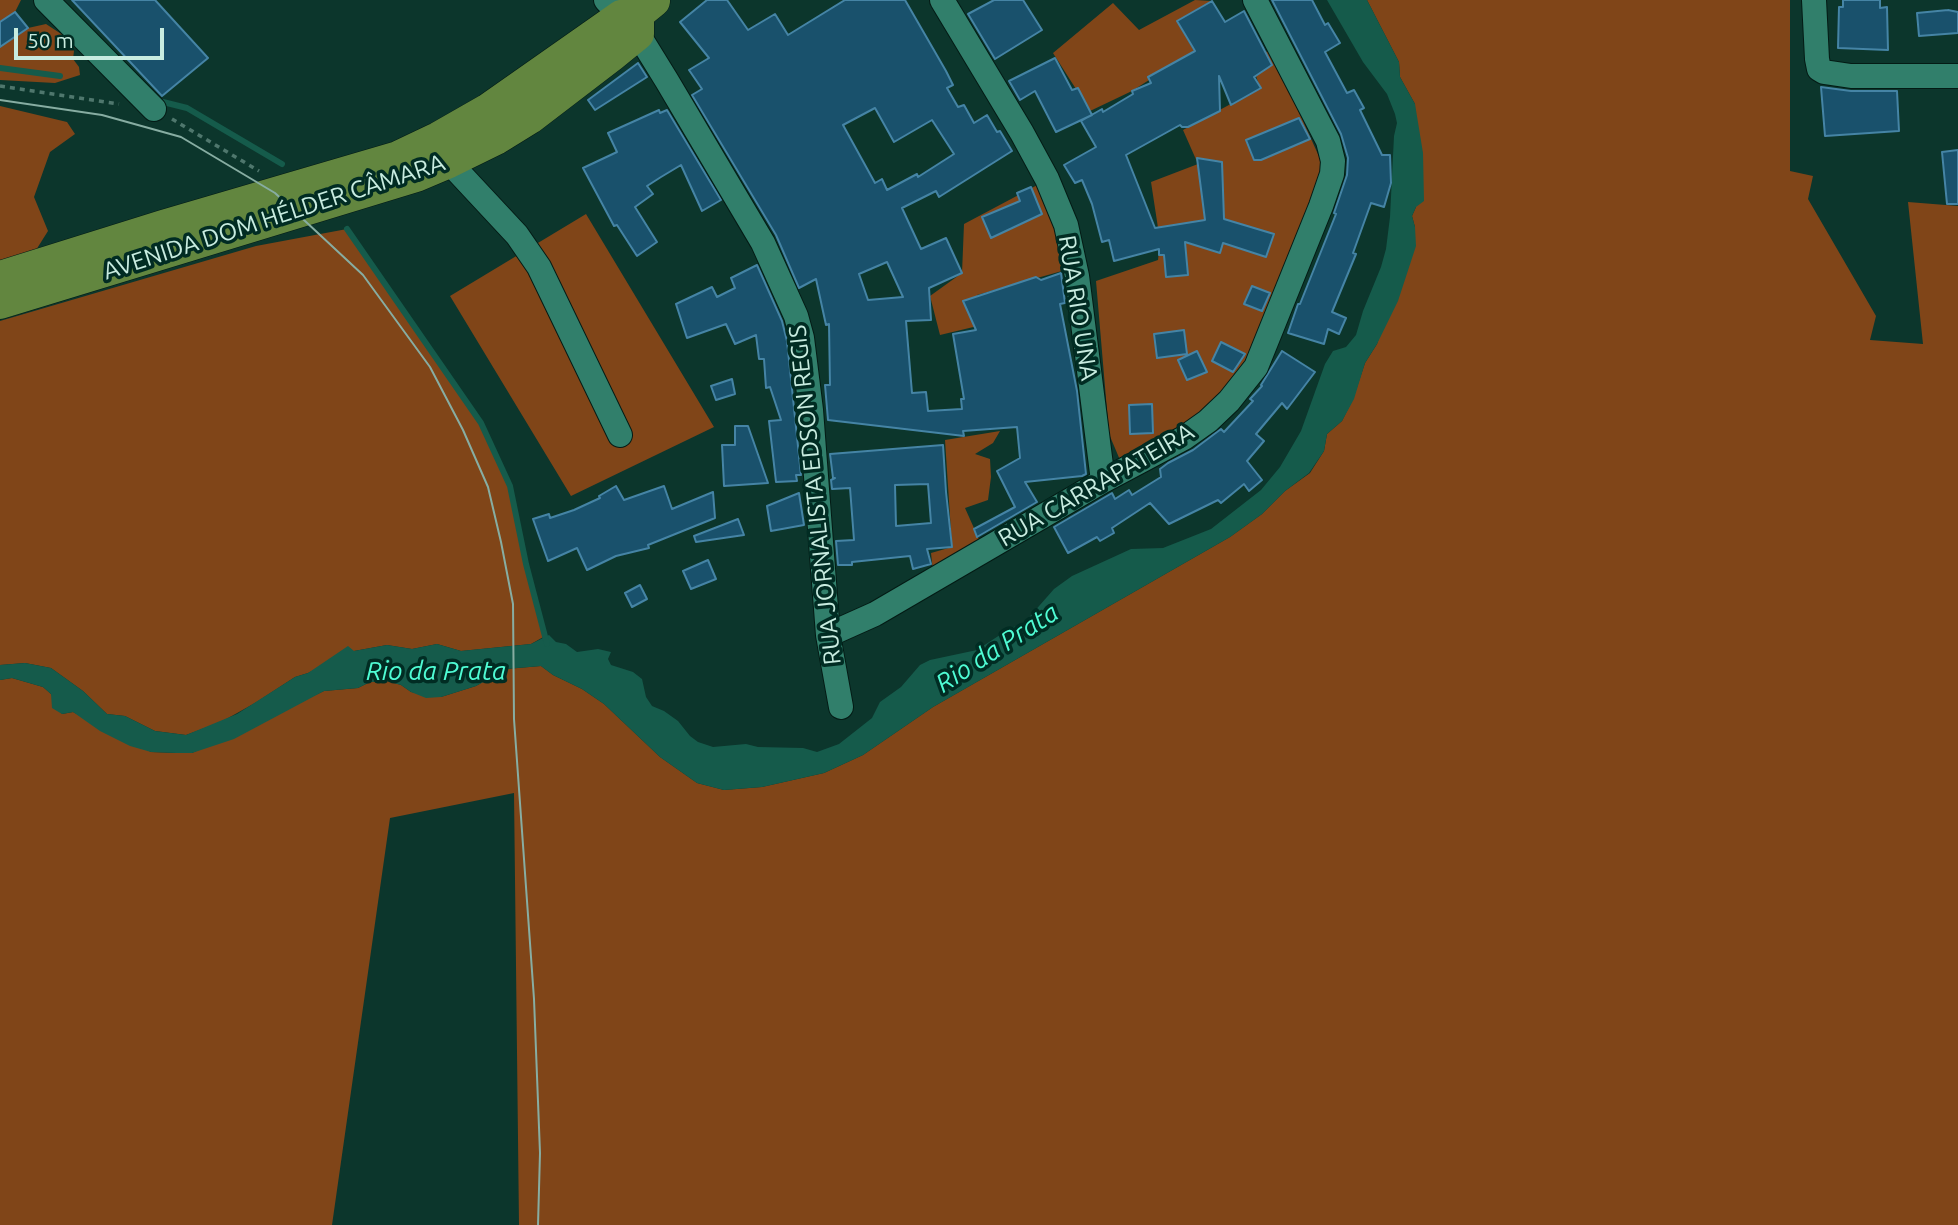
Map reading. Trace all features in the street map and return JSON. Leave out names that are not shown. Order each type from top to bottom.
[{"type":"main road","name":"AVENIDA DOM HÉLDER CÂMARA","points":[[0,303],[416,176],[449,162],[496,139],[530,118],[632,13]]},
{"type":"main road","name":"AVENIDA DOM HÉLDER CÂMARA","points":[[0,277],[398,157],[487,110],[632,13]]},
{"type":"street","points":[[46,0],[154,108]]},
{"type":"street","name":"RUA RIO UNA","points":[[942,0],[1048,179],[1066,225],[1077,276],[1103,481]]},
{"type":"street","name":"RUA CARRAPATEIRA","points":[[828,635],[875,614],[1103,481],[1184,438],[1208,421],[1247,380],[1265,349],[1324,198],[1332,174],[1333,161],[1328,141],[1255,0]]},
{"type":"street","points":[[1814,0],[1819,69],[1840,75],[1958,76]]},
{"type":"street","name":"RUA JORNALISTA EDSON REGIS","points":[[632,13],[763,243],[796,316],[802,338],[811,410],[828,635],[841,707]]},
{"type":"street","points":[[449,162],[517,235],[539,267],[620,435]]},
{"type":"path","points":[[0,86],[154,108],[242,159],[286,190]]},
{"type":"shaded area","points":[[0,0],[21,0],[15,12],[0,22]]},
{"type":"shaded area","points":[[1195,0],[1212,1],[1177,21],[1194,51],[1132,91],[1090,111],[1053,53],[1113,3],[1139,30]]},
{"type":"shaded area","points":[[1367,0],[1790,0],[1790,171],[1813,176],[1808,199],[1876,316],[1870,340],[1923,344],[1908,202],[1958,206],[1958,1225],[519,1225],[514,793],[390,818],[332,1225],[0,1225],[0,680],[12,678],[43,687],[51,694],[62,714],[73,712],[151,752],[192,753],[324,691],[358,688],[370,682],[387,681],[401,685],[411,692],[441,697],[476,686],[506,669],[541,666],[604,704],[660,757],[697,783],[724,790],[762,787],[824,773],[863,755],[933,707],[1230,537],[1310,473],[1324,451],[1327,434],[1342,421],[1353,399],[1365,363],[1377,344],[1415,227],[1412,216],[1416,207],[1415,104],[1400,77],[1399,62]]},
{"type":"shaded area","points":[[46,24],[75,43],[73,59],[79,67],[80,75],[55,83],[0,80],[0,47],[28,28]]},
{"type":"shaded area","points":[[1271,50],[1326,172],[1252,362],[1181,434],[1120,460],[1109,434],[1096,281],[1158,260],[1160,241],[1151,182],[1198,164],[1183,130],[1260,88],[1250,58]]},
{"type":"shaded area","points":[[0,106],[67,122],[75,134],[50,152],[34,197],[48,231],[31,258],[0,268]]},
{"type":"shaded area","points":[[1043,182],[1069,269],[977,295],[986,324],[940,335],[930,296],[962,273],[964,224]]},
{"type":"shaded area","points":[[586,214],[714,427],[571,496],[450,296]]},
{"type":"shaded area","points":[[347,229],[481,423],[510,486],[526,564],[545,636],[531,644],[461,651],[437,644],[412,649],[387,645],[354,651],[295,677],[221,722],[186,735],[155,731],[125,716],[107,714],[83,691],[51,668],[25,663],[0,665],[0,321],[256,246]]},
{"type":"shaded area","points":[[1000,431],[993,443],[975,454],[990,459],[988,500],[965,508],[982,546],[933,572],[931,553],[952,547],[945,440]]},
{"type":"water","name":"Rio da Prata","points":[[1327,0],[1367,0],[1399,62],[1400,77],[1415,104],[1423,153],[1424,201],[1416,207],[1412,216],[1416,246],[1398,301],[1365,363],[1354,399],[1342,421],[1327,434],[1324,451],[1309,473],[1285,491],[1262,514],[1230,537],[933,707],[863,755],[824,773],[762,787],[724,790],[697,783],[660,757],[604,704],[541,666],[506,669],[476,686],[441,697],[426,698],[387,681],[370,682],[358,688],[324,691],[234,739],[192,753],[151,752],[130,746],[100,731],[73,712],[62,714],[52,708],[51,694],[43,687],[12,678],[0,680],[0,665],[25,663],[51,668],[83,691],[107,714],[125,716],[155,731],[186,735],[237,714],[295,677],[308,673],[348,646],[354,651],[387,645],[412,649],[437,644],[461,651],[531,644],[549,635],[556,642],[566,644],[577,652],[598,649],[611,652],[608,659],[611,665],[633,672],[642,679],[646,697],[652,706],[678,721],[698,742],[713,747],[746,744],[758,747],[803,748],[817,752],[839,744],[872,718],[880,702],[901,687],[920,665],[930,660],[977,650],[1025,622],[1054,589],[1072,576],[1131,549],[1163,548],[1211,529],[1261,490],[1280,467],[1301,431],[1325,364],[1333,351],[1346,347],[1356,335],[1381,267],[1390,217],[1397,123],[1395,114],[1387,94],[1363,62]]},
{"type":"building","points":[[72,0],[155,0],[208,58],[162,96]]},
{"type":"building","points":[[707,0],[727,0],[748,30],[775,14],[788,35],[845,0],[905,0],[953,85],[947,88],[958,107],[964,105],[974,123],[987,115],[1012,151],[939,197],[936,191],[902,208],[921,249],[946,238],[962,273],[929,288],[931,320],[906,321],[912,393],[926,392],[928,411],[962,409],[961,399],[964,399],[953,334],[976,330],[963,301],[1036,277],[1041,280],[1061,273],[1065,303],[1060,304],[1077,391],[1086,474],[1025,482],[1037,502],[977,537],[974,529],[1015,507],[997,471],[1020,458],[1017,427],[963,431],[964,436],[828,420],[825,385],[830,385],[829,324],[826,325],[816,279],[799,288],[776,235],[692,95],[702,89],[689,70],[709,58],[680,22]],"holes":[[[875,108],[894,142],[932,120],[954,154],[918,177],[917,174],[887,190],[882,179],[875,183],[843,125]],[[887,262],[903,297],[868,300],[859,274]]]},
{"type":"building","points":[[994,0],[1023,0],[1042,30],[995,59],[968,14]]},
{"type":"building","points":[[1272,0],[1312,0],[1325,25],[1328,23],[1340,43],[1325,52],[1347,93],[1354,90],[1364,108],[1360,110],[1382,155],[1390,155],[1391,183],[1384,207],[1371,203],[1353,253],[1356,254],[1332,312],[1346,318],[1339,334],[1328,329],[1324,344],[1288,333],[1336,214],[1334,213],[1347,175],[1348,158],[1341,134]]},
{"type":"building","points":[[1843,0],[1880,0],[1880,8],[1887,7],[1888,50],[1838,48],[1839,7],[1843,7]]},
{"type":"building","points":[[1212,1],[1225,22],[1244,11],[1272,65],[1254,77],[1261,88],[1231,105],[1219,76],[1220,111],[1188,127],[1180,125],[1126,155],[1155,228],[1205,220],[1197,158],[1222,162],[1224,219],[1274,234],[1266,257],[1223,243],[1220,253],[1185,242],[1188,275],[1166,277],[1164,255],[1159,255],[1159,249],[1114,261],[1109,240],[1102,242],[1092,204],[1082,180],[1075,183],[1064,165],[1096,147],[1081,121],[1102,109],[1103,112],[1133,94],[1132,91],[1151,83],[1148,77],[1195,51],[1177,21]]},
{"type":"building","points":[[1948,10],[1958,12],[1958,33],[1919,36],[1917,13]]},
{"type":"building","points":[[15,12],[28,28],[0,47],[0,22]]},
{"type":"building","points":[[1055,58],[1072,90],[1078,88],[1092,115],[1056,132],[1035,91],[1020,100],[1009,81]]},
{"type":"building","points":[[638,63],[647,77],[595,110],[588,100]]},
{"type":"building","points":[[1821,87],[1851,91],[1897,91],[1899,131],[1825,136]]},
{"type":"building","points":[[659,110],[660,113],[667,110],[721,200],[702,211],[681,165],[647,186],[653,194],[635,207],[657,242],[637,256],[617,225],[614,226],[583,168],[617,152],[608,133]]},
{"type":"building","points":[[1299,118],[1310,139],[1261,160],[1254,160],[1246,140]]},
{"type":"building","points":[[1958,150],[1958,204],[1947,204],[1942,152]]},
{"type":"building","points":[[1031,187],[1042,214],[991,238],[982,217],[1020,201],[1017,193]]},
{"type":"building","points":[[757,265],[782,321],[787,341],[801,475],[796,475],[797,481],[776,482],[769,421],[781,420],[770,387],[766,388],[764,359],[759,359],[756,335],[735,344],[726,324],[687,338],[676,304],[712,287],[717,297],[735,288],[731,278]]},
{"type":"building","points":[[1252,286],[1270,293],[1262,311],[1244,304]]},
{"type":"building","points":[[1184,330],[1187,354],[1157,358],[1154,334]]},
{"type":"building","points":[[1221,342],[1245,354],[1233,372],[1212,361]]},
{"type":"building","points":[[1197,351],[1207,372],[1187,380],[1178,360]]},
{"type":"building","points":[[1282,351],[1315,372],[1287,409],[1282,403],[1256,434],[1264,441],[1247,461],[1262,480],[1249,491],[1244,484],[1221,503],[1218,500],[1169,524],[1150,503],[1112,528],[1114,533],[1100,541],[1097,537],[1068,553],[1054,527],[1112,493],[1115,499],[1129,490],[1132,495],[1161,477],[1160,469],[1168,463],[1193,450],[1221,429],[1224,432],[1253,401],[1250,399],[1262,386]]},
{"type":"building","points":[[732,379],[735,394],[716,400],[711,386]]},
{"type":"building","points":[[1152,404],[1153,433],[1130,434],[1129,405]]},
{"type":"building","points":[[735,426],[748,426],[768,483],[724,486],[722,445],[735,445]]},
{"type":"building","points":[[943,445],[952,547],[927,549],[931,564],[913,569],[910,556],[838,565],[836,541],[854,540],[850,488],[832,489],[831,480],[835,478],[830,454]],"holes":[[[928,484],[931,523],[896,526],[895,485]]]},
{"type":"building","points":[[616,486],[624,500],[664,486],[672,509],[713,492],[715,518],[648,545],[649,548],[616,556],[587,570],[577,548],[548,561],[533,519],[549,514],[550,518],[574,510],[600,498],[599,496]]},
{"type":"building","points":[[799,493],[804,525],[771,531],[767,506]]},
{"type":"building","points":[[738,519],[744,535],[696,542],[694,536]]},
{"type":"building","points":[[708,560],[716,579],[691,589],[683,571]]},
{"type":"building","points":[[640,585],[647,599],[632,607],[625,593]]},
{"type":"waterway","points":[[0,68],[60,76]]},
{"type":"waterway","points":[[163,102],[187,108],[282,164]]},
{"type":"waterway","points":[[347,229],[481,423],[510,486],[526,564],[547,644]]},
{"type":"tram line","points":[[0,100],[102,115],[181,137],[275,193],[363,275],[430,367],[463,430],[488,487],[513,604],[514,719],[534,999],[540,1153],[538,1225]]}]
